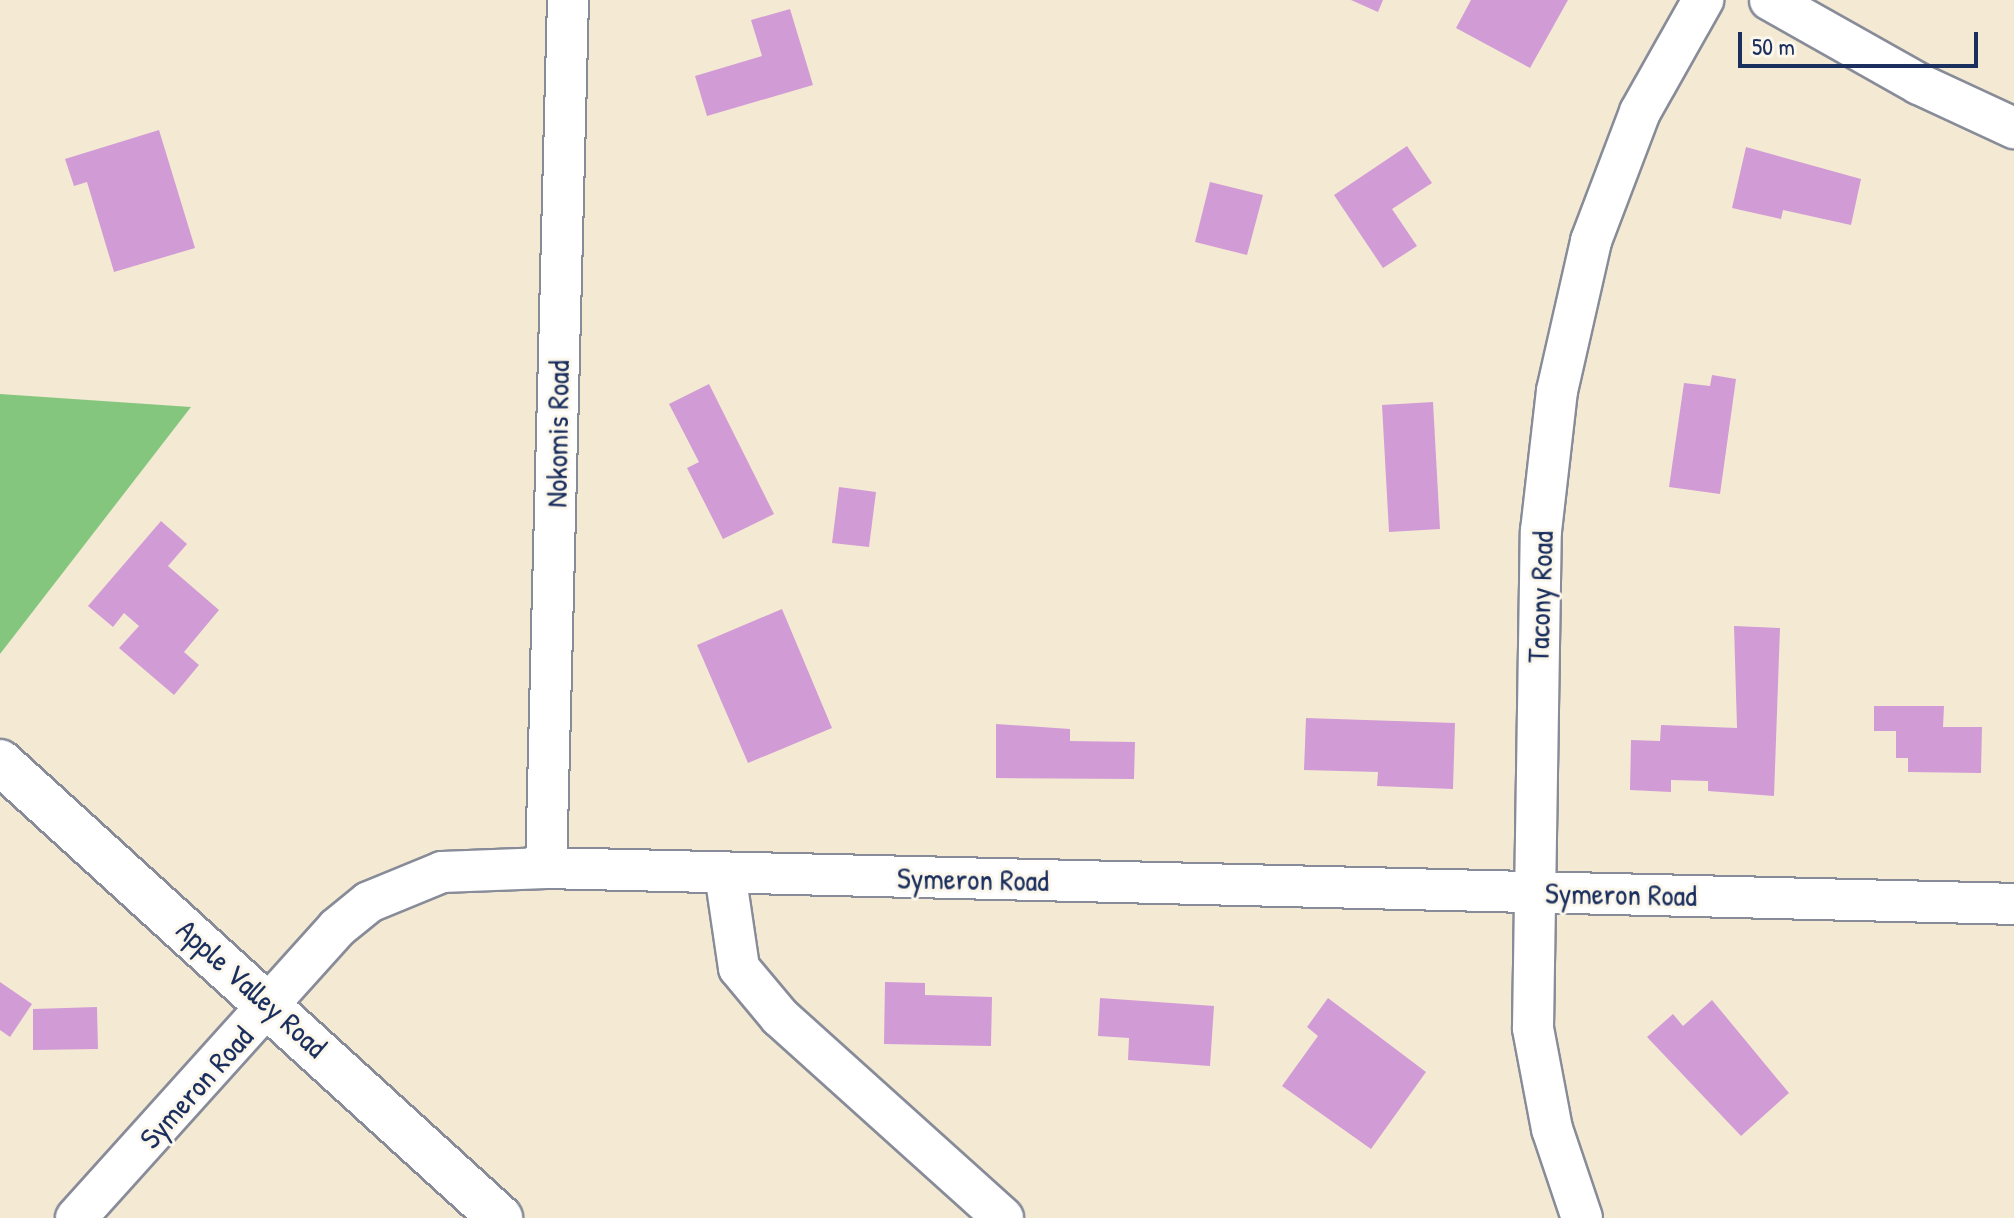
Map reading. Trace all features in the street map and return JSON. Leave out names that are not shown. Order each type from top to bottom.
[{"type":"main road","name":"Apple Valley Road","points":[[0,762],[271,1005],[500,1218]]},
{"type":"street","name":"Nokomis Road","points":[[546,868],[568,0]]},
{"type":"street","name":"Tacony Road","points":[[1582,1218],[1552,1129],[1533,1028],[1541,531],[1557,391],[1591,241],[1634,126],[1703,0]]},
{"type":"street","points":[[1770,0],[1919,84],[2014,128]]},
{"type":"street","name":"Symeron Road","points":[[76,1218],[271,1005],[337,928],[369,902],[403,885],[471,868],[2014,904]]},
{"type":"street","points":[[725,873],[739,968],[780,1017],[1003,1218]]},
{"type":"green space","points":[[0,394],[191,407],[0,654]]},
{"type":"building","points":[[1351,0],[1383,0],[1378,12]]},
{"type":"building","points":[[1471,0],[1568,0],[1530,68],[1456,28]]},
{"type":"building","points":[[790,9],[813,85],[707,116],[695,76],[762,56],[751,20]]},
{"type":"building","points":[[159,130],[195,248],[114,272],[87,182],[74,186],[65,159]]},
{"type":"building","points":[[1407,146],[1432,183],[1392,209],[1417,246],[1383,268],[1334,195]]},
{"type":"building","points":[[1746,147],[1861,179],[1851,225],[1783,210],[1781,219],[1732,208]]},
{"type":"building","points":[[1210,182],[1263,195],[1247,255],[1195,242]]},
{"type":"building","points":[[1712,375],[1736,379],[1720,494],[1669,487],[1684,383],[1710,386]]},
{"type":"building","points":[[709,384],[774,514],[723,539],[687,468],[699,462],[669,404]]},
{"type":"building","points":[[1433,402],[1440,529],[1389,532],[1382,405]]},
{"type":"building","points":[[839,487],[876,492],[869,547],[832,543]]},
{"type":"building","points":[[161,521],[187,544],[168,566],[219,610],[184,652],[199,665],[174,695],[119,648],[139,626],[124,613],[113,627],[88,606]]},
{"type":"building","points":[[782,609],[832,728],[748,763],[697,645]]},
{"type":"building","points":[[1734,626],[1780,628],[1774,796],[1708,791],[1708,781],[1671,780],[1671,792],[1630,790],[1631,740],[1660,741],[1661,725],[1737,728]]},
{"type":"building","points":[[1874,706],[1944,706],[1943,727],[1982,727],[1981,773],[1908,772],[1908,758],[1896,758],[1896,731],[1874,731]]},
{"type":"building","points":[[1306,718],[1455,723],[1453,789],[1377,786],[1378,772],[1304,770]]},
{"type":"building","points":[[996,724],[1070,729],[1070,741],[1135,742],[1134,779],[996,778]]},
{"type":"building","points":[[0,982],[32,1004],[10,1037],[0,1030]]},
{"type":"building","points":[[885,982],[925,983],[925,995],[992,997],[991,1046],[884,1044]]},
{"type":"building","points":[[1100,998],[1214,1006],[1210,1066],[1128,1060],[1129,1038],[1098,1036]]},
{"type":"building","points":[[1328,998],[1426,1072],[1371,1149],[1282,1086],[1318,1036],[1307,1027]]},
{"type":"building","points":[[1712,1000],[1789,1093],[1741,1136],[1647,1037],[1673,1014],[1683,1026]]},
{"type":"building","points":[[97,1007],[98,1049],[33,1050],[33,1009]]}]
